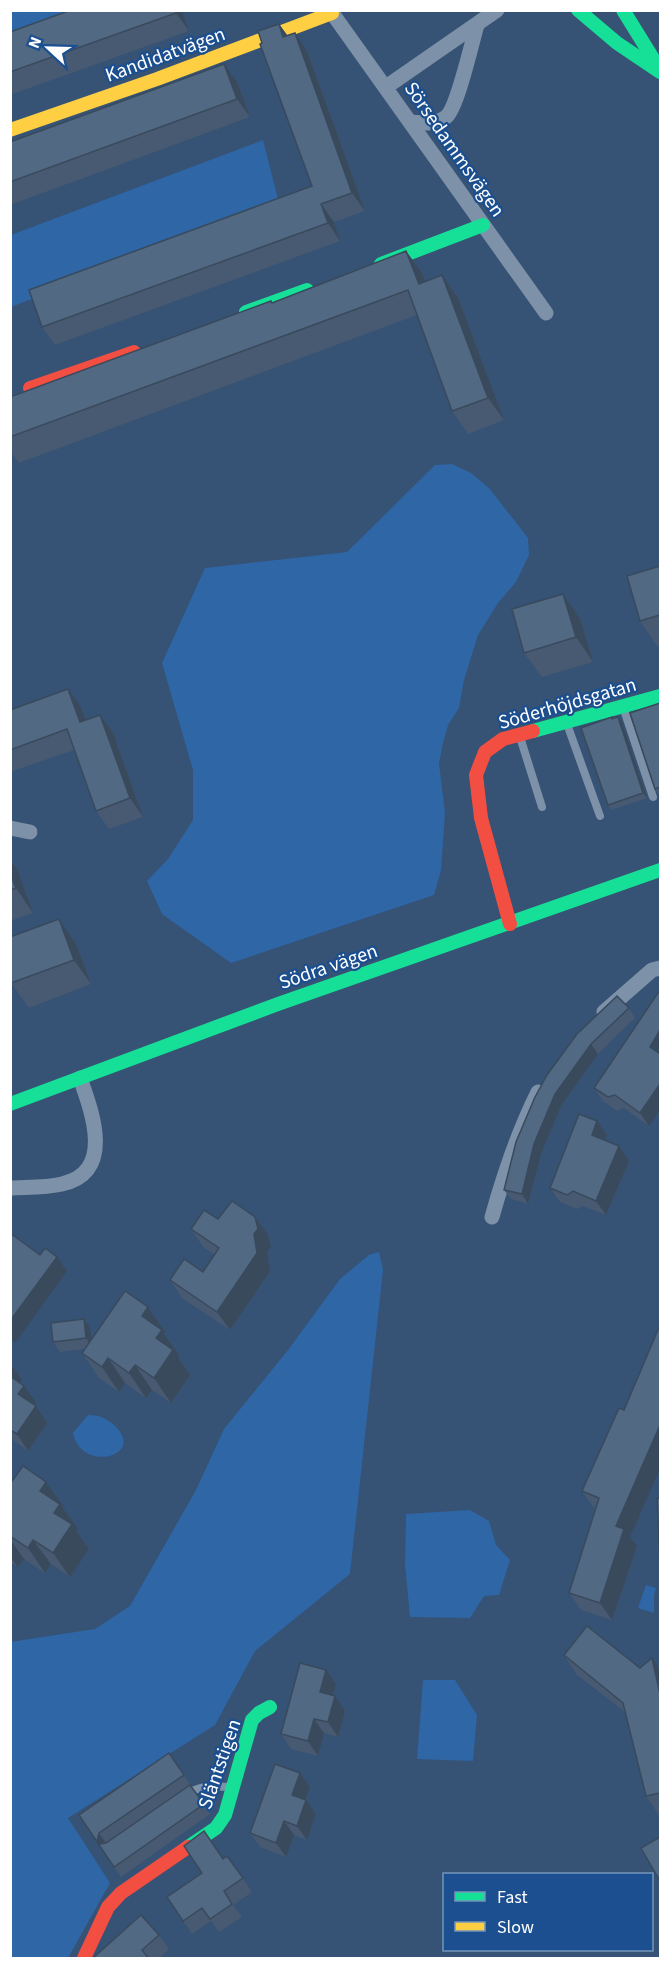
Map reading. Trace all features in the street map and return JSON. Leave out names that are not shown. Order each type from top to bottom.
[{"type":"street","points":[[578,10],[617,43],[660,72]]},
{"type":"street","points":[[623,10],[660,72]]},
{"type":"street","points":[[386,87],[498,11]]},
{"type":"street","name":"Sörsedammsvägen","points":[[331,12],[546,313]]},
{"type":"street","name":"Kandidatvägen","points":[[10,129],[157,79],[331,12]]},
{"type":"street","points":[[410,122],[438,122],[448,116],[477,25]]},
{"type":"street","points":[[369,268],[483,225]]},
{"type":"street","points":[[236,316],[324,284]]},
{"type":"street","points":[[30,388],[149,347]]},
{"type":"street","name":"Söderhöjdsgatan","points":[[510,924],[481,818],[476,775],[485,752],[503,739],[660,696]]},
{"type":"street","points":[[10,828],[30,832]]},
{"type":"street","name":"Södra vägen","points":[[10,1104],[267,1008],[660,870]]},
{"type":"street","points":[[593,1022],[652,970],[660,968]]},
{"type":"street","points":[[10,1188],[61,1184],[73,1180],[86,1171],[96,1147],[96,1138],[92,1111],[80,1078]]},
{"type":"street","points":[[492,1217],[506,1168],[521,1128],[545,1079]]},
{"type":"street","name":"Släntstigen","points":[[84,1959],[97,1926],[108,1907],[121,1893],[216,1828],[225,1815],[234,1788],[252,1720],[270,1707]]},
{"type":"lane","points":[[623,707],[653,797]]},
{"type":"lane","points":[[566,722],[600,816]]},
{"type":"lane","points":[[520,735],[542,807]]},
{"type":"lane","points":[[177,1801],[196,1788],[211,1785],[234,1788]]},
{"type":"shaded area","points":[[11,11],[99,11],[11,45]]},
{"type":"shaded area","points":[[263,140],[279,203],[11,307],[11,235]]},
{"type":"shaded area","points":[[452,464],[471,473],[489,488],[528,538],[529,555],[516,582],[498,603],[478,635],[464,680],[459,708],[448,725],[439,763],[445,813],[441,870],[434,895],[231,963],[162,914],[147,881],[168,859],[193,820],[193,770],[162,663],[205,568],[347,552],[435,465]]},
{"type":"shaded area","points":[[379,1252],[383,1270],[350,1574],[255,1651],[215,1725],[68,1818],[110,1883],[68,1958],[11,1958],[10,1642],[95,1629],[130,1606],[196,1490],[224,1429],[288,1350],[340,1279],[369,1255]]},
{"type":"shaded area","points":[[88,1415],[102,1417],[114,1425],[122,1436],[123,1445],[118,1452],[98,1457],[78,1446],[73,1433]]},
{"type":"shaded area","points":[[470,1510],[489,1521],[496,1545],[510,1560],[499,1595],[484,1596],[470,1618],[410,1617],[405,1564],[406,1514]]},
{"type":"shaded area","points":[[646,1585],[656,1588],[654,1613],[638,1608]]},
{"type":"shaded area","points":[[423,1680],[455,1680],[477,1715],[473,1761],[417,1759]]},
{"type":"building","points":[[71,10],[175,10],[176,13],[10,72],[10,32]]},
{"type":"building","points":[[279,24],[283,37],[295,33],[352,193],[321,204],[328,223],[42,327],[29,290],[312,186],[260,44],[262,43],[258,31]]},
{"type":"building","points":[[224,64],[237,99],[10,182],[10,142]]},
{"type":"building","points":[[406,251],[419,284],[442,275],[488,398],[452,411],[408,290],[10,437],[10,397],[271,301],[272,303]]},
{"type":"building","points":[[660,566],[660,615],[640,621],[627,576]]},
{"type":"building","points":[[563,594],[576,637],[524,653],[512,609]]},
{"type":"building","points":[[68,689],[80,722],[100,715],[130,798],[96,811],[67,729],[10,750],[10,710]]},
{"type":"building","points":[[660,703],[660,787],[655,789],[630,713]]},
{"type":"building","points":[[612,717],[612,719],[618,717],[643,793],[608,805],[581,728]]},
{"type":"building","points":[[10,874],[16,888],[10,890]]},
{"type":"building","points":[[59,919],[74,960],[11,983],[10,937]]},
{"type":"building","points":[[660,990],[660,1030],[650,1047],[660,1054],[660,1084],[640,1113],[615,1095],[608,1097],[594,1088]]},
{"type":"building","points":[[617,996],[629,1008],[591,1044],[555,1094],[534,1144],[522,1194],[504,1190],[516,1142],[547,1075],[577,1034]]},
{"type":"building","points":[[579,1114],[597,1121],[592,1135],[619,1146],[596,1201],[573,1191],[567,1195],[550,1188]]},
{"type":"building","points":[[232,1201],[255,1217],[258,1229],[254,1234],[257,1253],[217,1312],[170,1280],[184,1259],[203,1272],[219,1248],[191,1229],[204,1210],[218,1219]]},
{"type":"building","points":[[10,1233],[40,1255],[45,1248],[57,1257],[10,1321]]},
{"type":"building","points":[[125,1291],[148,1307],[142,1316],[162,1330],[156,1338],[173,1350],[154,1378],[135,1365],[129,1373],[108,1358],[102,1367],[82,1353]]},
{"type":"building","points":[[84,1319],[86,1338],[53,1342],[51,1323]]},
{"type":"building","points":[[660,1325],[660,1425],[616,1526],[624,1529],[600,1603],[569,1593],[599,1498],[582,1491],[619,1408],[624,1410]]},
{"type":"building","points":[[10,1376],[24,1386],[18,1394],[36,1406],[17,1434],[10,1430]]},
{"type":"building","points":[[23,1466],[46,1482],[40,1491],[60,1504],[54,1513],[72,1524],[53,1553],[33,1540],[28,1548],[10,1536],[10,1484]]},
{"type":"building","points":[[657,1498],[660,1498],[660,1562]]},
{"type":"building","points":[[587,1626],[640,1668],[652,1658],[660,1694],[660,1793],[646,1796],[623,1703],[564,1655]]},
{"type":"building","points":[[300,1663],[326,1670],[320,1692],[335,1696],[328,1722],[314,1719],[308,1741],[281,1734]]},
{"type":"building","points":[[169,1753],[184,1775],[99,1833],[97,1841],[100,1844],[106,1843],[190,1785],[204,1804],[114,1867],[79,1815]]},
{"type":"building","points":[[275,1764],[300,1773],[292,1795],[306,1800],[297,1826],[284,1821],[276,1843],[250,1833]]},
{"type":"building","points":[[204,1831],[223,1859],[227,1856],[243,1878],[224,1891],[232,1904],[210,1919],[202,1908],[183,1921],[167,1897],[202,1873],[184,1846]]},
{"type":"building","points":[[660,1837],[660,1881],[641,1848]]},
{"type":"building","points":[[141,1915],[159,1935],[142,1950],[149,1959],[92,1959]]},
{"type":"traffic: fast","points":[[578,10],[617,43],[660,72]]},
{"type":"traffic: fast","points":[[623,10],[657,65]]},
{"type":"traffic: fast","points":[[381,264],[483,225]]},
{"type":"traffic: fast","points":[[246,312],[307,290]]},
{"type":"traffic: fast","points":[[533,731],[660,696]]},
{"type":"traffic: fast","points":[[10,1104],[278,1004],[660,870]]},
{"type":"traffic: fast","points":[[188,1847],[216,1828],[225,1815],[252,1720],[270,1707]]},
{"type":"traffic: slow","points":[[10,130],[157,79],[332,13]]},
{"type":"traffic: jam","points":[[30,388],[134,352]]},
{"type":"traffic: jam","points":[[510,924],[481,818],[476,775],[485,752],[503,739],[533,731]]},
{"type":"traffic: jam","points":[[84,1958],[108,1907],[121,1893],[188,1847]]}]
